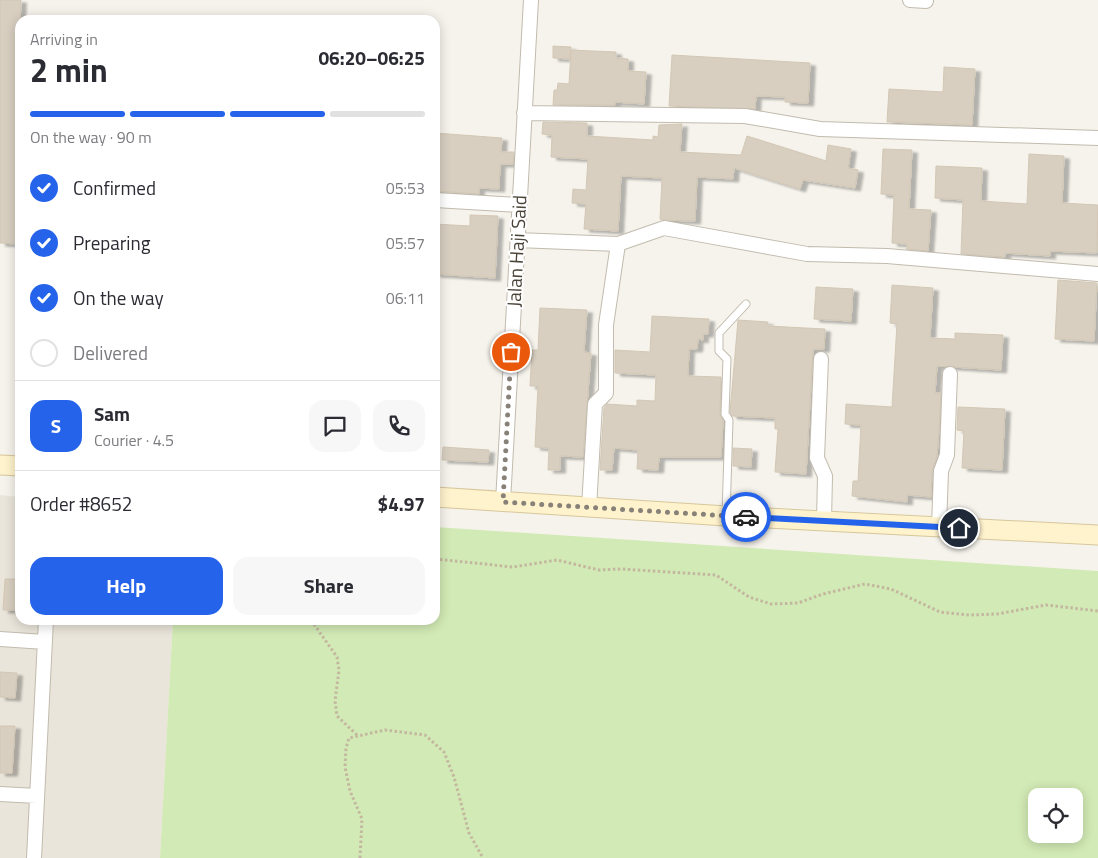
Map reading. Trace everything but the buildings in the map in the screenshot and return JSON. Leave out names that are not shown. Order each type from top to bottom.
[{"type":"main road","points":[[0,465],[15,466]]},
{"type":"main road","points":[[440,497],[726,516],[1098,535]]},
{"type":"street","name":"Jalan Haji Said","points":[[503,502],[531,0]]},
{"type":"street","points":[[910,0],[926,1]]},
{"type":"street","points":[[524,112],[746,116],[820,129],[1098,138]]},
{"type":"street","points":[[440,200],[519,205]]},
{"type":"street","points":[[517,240],[618,244],[664,228],[808,254],[887,256],[1098,274]]},
{"type":"street","points":[[589,508],[595,404],[606,393],[606,325],[618,244]]},
{"type":"street","points":[[821,359],[817,458],[825,476],[824,521]]},
{"type":"street","points":[[939,527],[941,471],[947,455],[950,374]]},
{"type":"street","points":[[34,858],[46,625]]},
{"type":"street","points":[[0,639],[45,642]]},
{"type":"street","points":[[0,794],[37,796]]},
{"type":"lane","points":[[726,516],[729,420],[725,414],[726,359],[719,351],[720,333],[746,304]]},
{"type":"path","points":[[440,560],[513,567],[556,560],[599,570],[621,569],[716,575],[749,597],[771,604],[798,603],[823,594],[865,584],[890,589],[940,612],[970,615],[997,614],[1046,605],[1098,611]]},
{"type":"path","points":[[315,625],[337,657],[339,670],[335,701],[337,716],[357,735]]},
{"type":"path","points":[[360,858],[362,818],[350,791],[345,767],[346,748],[349,738],[385,730],[425,735],[444,752],[454,777],[468,834],[483,858]]},
{"type":"shaded area","points":[[0,495],[15,496],[15,625],[173,625],[160,858],[0,858]]},
{"type":"green space","points":[[440,527],[1098,571],[1098,858],[160,858],[173,625],[440,625]]},
{"type":"way so far","points":[[511,352],[503,502],[746,517]]},
{"type":"route","points":[[746,517],[959,528]]}]
